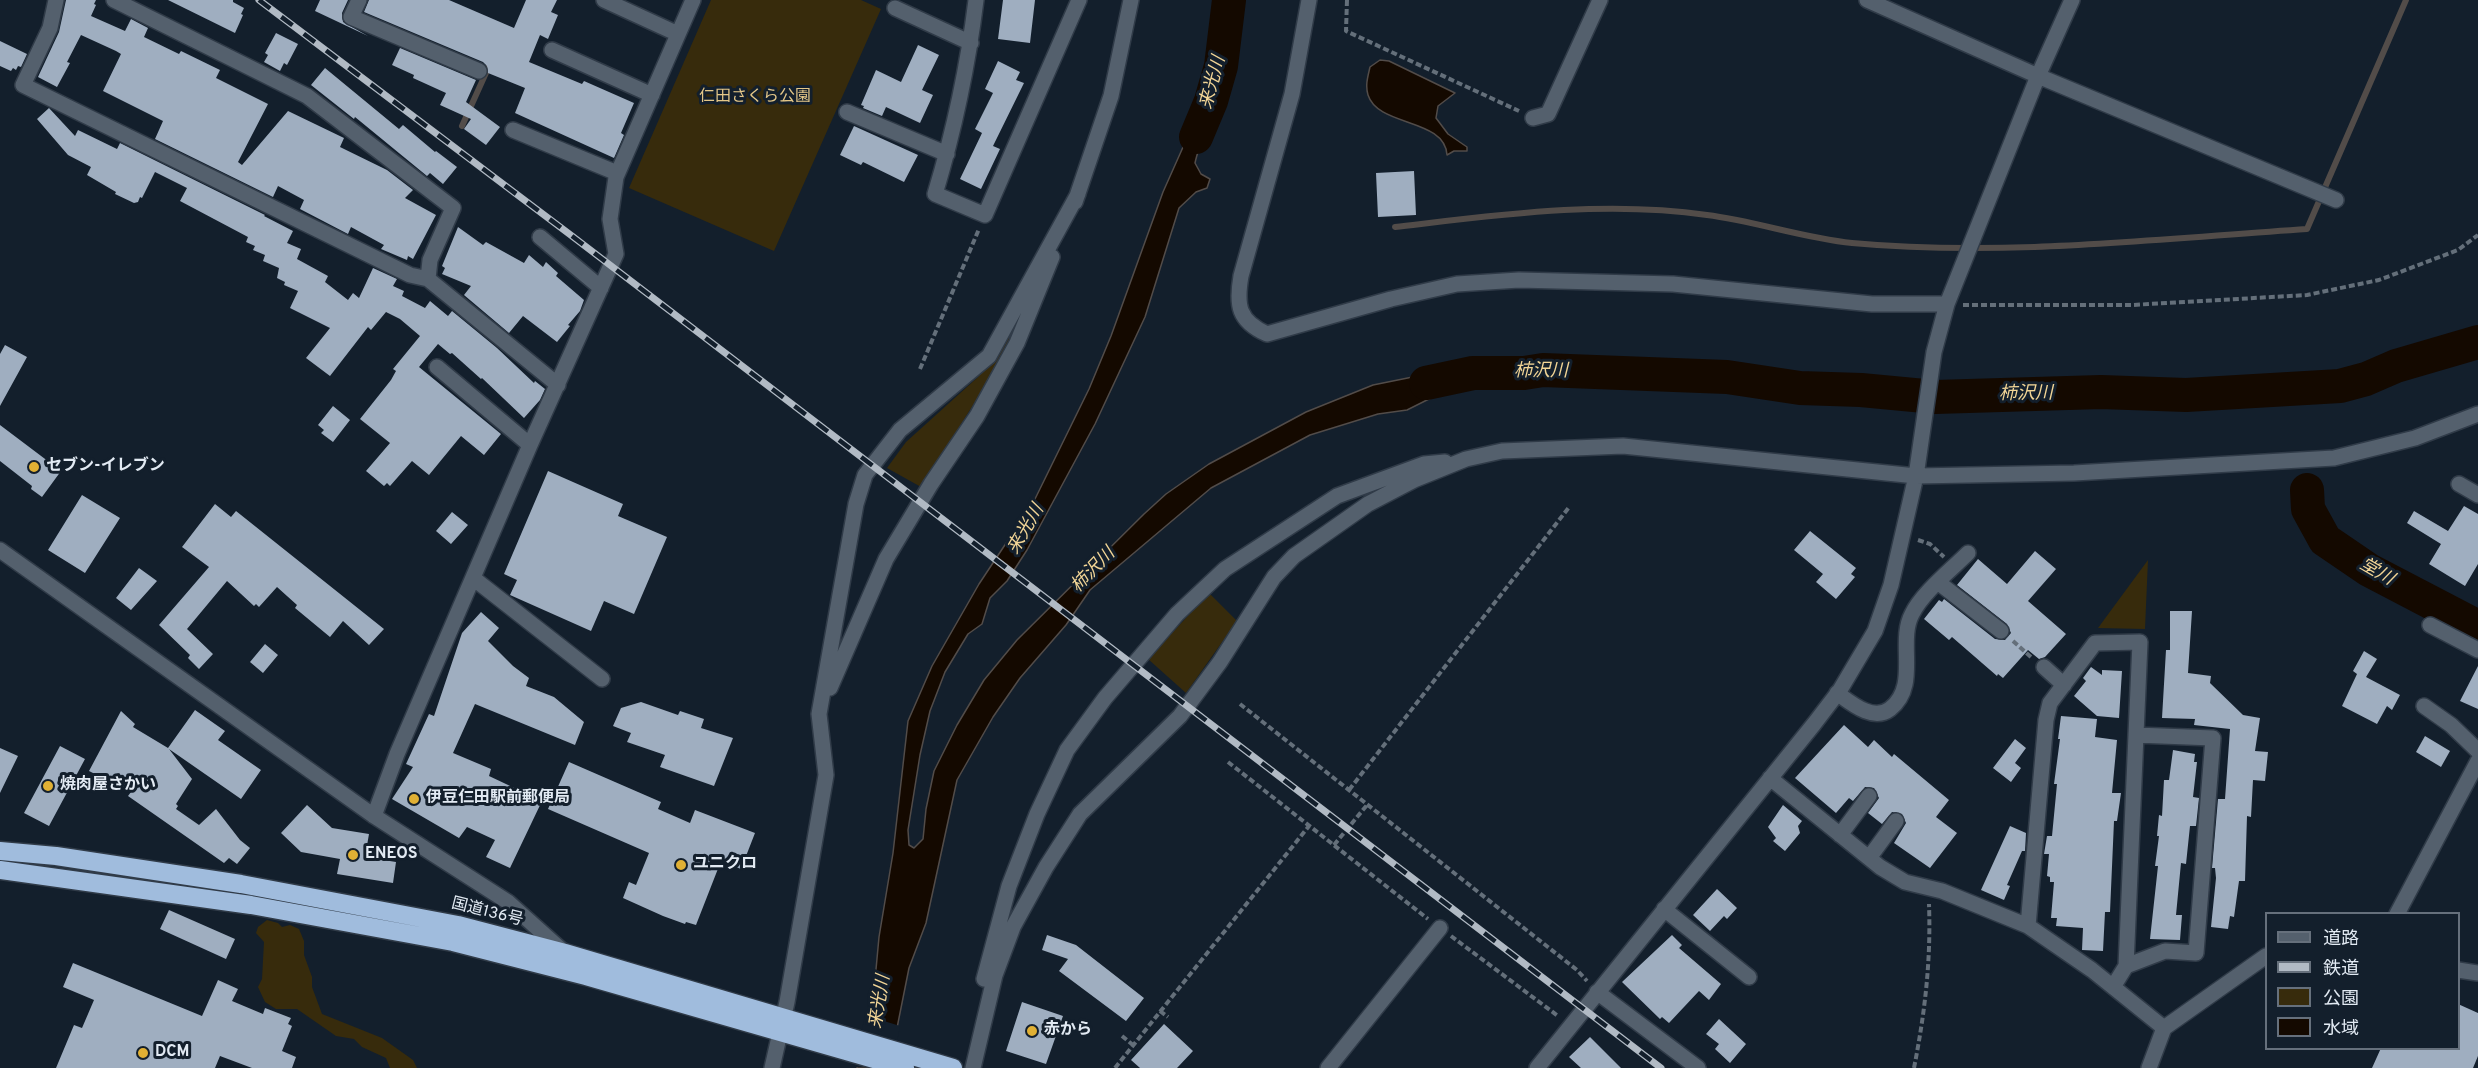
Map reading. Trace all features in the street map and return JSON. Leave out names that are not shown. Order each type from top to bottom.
[{"type":"highway","name":"国道136号","points":[[0,851],[56,856],[240,884],[458,925],[565,953],[789,1026],[905,1068]]},
{"type":"highway","name":"国道136号","points":[[0,870],[262,907],[453,942],[950,1067]]},
{"type":"street","points":[[56,0],[50,28],[23,85],[410,276],[428,279],[453,297],[558,385]]},
{"type":"street","points":[[114,0],[308,96],[453,208],[430,260],[428,279]]},
{"type":"street","points":[[359,0],[351,17],[479,71]]},
{"type":"street","points":[[604,0],[678,34]]},
{"type":"street","points":[[374,816],[397,754],[616,254],[610,219],[617,173],[693,0]]},
{"type":"street","points":[[976,0],[971,43],[948,154],[935,194],[985,215],[1079,0]]},
{"type":"street","points":[[819,714],[886,559],[931,484],[977,416],[1017,343],[1078,194],[1111,96],[1131,0]]},
{"type":"street","points":[[1309,0],[1292,94],[1241,276],[1237,300],[1252,328],[1267,334],[1391,298],[1457,284],[1519,280],[1673,284],[1945,311]]},
{"type":"street","points":[[1533,118],[1548,114],[1600,0]]},
{"type":"street","points":[[1867,0],[2038,76],[2336,200]]},
{"type":"street","points":[[1538,1068],[1837,693],[1875,631],[1891,585],[1917,470],[1934,352],[1945,311],[2038,76],[2072,0]]},
{"type":"street","points":[[895,8],[971,43]]},
{"type":"street","points":[[552,50],[652,94]]},
{"type":"street","points":[[847,112],[948,154]]},
{"type":"street","points":[[513,130],[617,173]]},
{"type":"street","points":[[772,1068],[789,1026],[825,775],[819,714],[856,504],[864,475],[900,430],[989,356],[1078,194]]},
{"type":"street","points":[[540,237],[601,288]]},
{"type":"street","points":[[437,367],[530,446]]},
{"type":"street","points":[[983,1022],[984,978],[1009,886],[1037,814],[1067,750],[1124,676],[1185,607],[1225,569],[1337,496],[1424,464],[1463,460],[1502,451],[1623,447],[1917,470],[2074,473],[2334,458],[2415,438],[2478,414]]},
{"type":"street","points":[[973,1068],[995,975],[1013,927],[1046,867],[1080,814],[1179,716],[1220,662],[1274,577],[1294,556],[1368,504],[1414,480],[1463,460]]},
{"type":"street","points":[[2459,484],[2478,495]]},
{"type":"street","points":[[0,550],[374,816],[508,902],[565,953],[586,976]]},
{"type":"street","points":[[1837,693],[1857,708],[1872,713],[1885,713],[1897,703],[1904,689],[1910,615],[1968,553]]},
{"type":"street","points":[[473,578],[602,679]]},
{"type":"street","points":[[1939,583],[2001,631]]},
{"type":"street","points":[[2430,624],[2478,650]]},
{"type":"street","points":[[2028,926],[2046,720],[2050,703],[2095,643],[2140,642],[2126,966],[2113,987]]},
{"type":"street","points":[[2043,667],[2064,684]]},
{"type":"street","points":[[2424,706],[2451,725],[2478,750]]},
{"type":"street","points":[[2126,966],[2165,951],[2196,953],[2213,738],[2136,735]]},
{"type":"street","points":[[2398,912],[2478,761]]},
{"type":"street","points":[[1770,778],[1869,858],[1905,882],[1942,891],[2028,926],[2113,987],[2164,1028]]},
{"type":"street","points":[[1840,835],[1869,796]]},
{"type":"street","points":[[1869,858],[1896,821]]},
{"type":"street","points":[[1664,909],[1749,977]]},
{"type":"street","points":[[1328,1068],[1440,928]]},
{"type":"street","points":[[2149,1068],[2164,1028],[2265,957]]},
{"type":"street","points":[[2460,970],[2478,973]]},
{"type":"street","points":[[1597,992],[1698,1068]]},
{"type":"path","points":[[1347,0],[1346,31],[1533,118]]},
{"type":"path","points":[[920,369],[985,215]]},
{"type":"path","points":[[1945,311],[2132,305],[2307,295],[2379,280],[2457,250],[2478,235]]},
{"type":"path","points":[[1349,790],[1570,506]]},
{"type":"path","points":[[2001,631],[2043,667]]},
{"type":"path","points":[[1240,704],[1577,970],[1597,992]]},
{"type":"path","points":[[1228,762],[1440,928],[1570,1026]]},
{"type":"path","points":[[1334,845],[1367,804]]},
{"type":"path","points":[[1114,1068],[1309,826]]},
{"type":"path","points":[[1914,1068],[1924,1016],[1931,950],[1929,888]]},
{"type":"path","points":[[1160,1011],[1168,1017]]},
{"type":"path","points":[[1122,1036],[1133,1045]]},
{"type":"green space","name":"仁田さくら公園","points":[[711,0],[861,0],[881,9],[774,251],[629,188]]},
{"type":"green space","points":[[1043,268],[1003,358],[921,487],[887,468],[906,442],[978,377],[998,353]]},
{"type":"green space","points":[[2148,560],[2145,629],[2098,628]]},
{"type":"green space","points":[[1209,593],[1237,621],[1186,693],[1148,659]]},
{"type":"green space","points":[[267,920],[278,923],[282,927],[290,925],[299,929],[304,941],[304,955],[312,977],[312,987],[322,1014],[382,1038],[413,1060],[417,1068],[390,1068],[386,1058],[362,1047],[354,1039],[336,1036],[297,1009],[276,1009],[265,1002],[258,987],[262,979],[264,942],[256,933],[258,927]]},
{"type":"water","points":[[1380,60],[1389,61],[1455,93],[1438,106],[1436,118],[1448,134],[1467,147],[1467,151],[1454,151],[1447,155],[1443,143],[1435,135],[1424,128],[1384,113],[1374,105],[1368,95],[1367,81],[1370,67]]},
{"type":"water","points":[[1208,91],[1220,93],[1195,163],[1201,174],[1210,179],[1207,188],[1196,192],[1179,208],[1145,317],[1095,424],[1027,550],[1007,581],[990,598],[982,624],[968,634],[945,672],[930,711],[920,755],[908,830],[909,845],[914,848],[923,839],[926,809],[934,771],[957,725],[984,680],[1017,640],[1166,494],[1209,464],[1306,412],[1373,385],[1472,365],[1474,383],[1437,395],[1407,410],[1378,414],[1310,435],[1211,488],[1090,590],[1066,625],[1020,678],[993,717],[957,780],[926,923],[909,968],[889,1068],[857,1068],[874,991],[908,721],[932,666],[979,584],[1034,501],[1089,389],[1111,336],[1163,192]]},
{"type":"pier","points":[[865,1015],[900,1026],[892,1068],[854,1067]]},
{"type":"building","points":[[66,0],[96,0],[91,16],[125,31],[131,19],[148,28],[144,37],[179,54],[181,51],[220,70],[216,78],[268,104],[238,162],[242,165],[288,111],[344,138],[340,147],[387,170],[413,190],[405,198],[436,215],[413,259],[408,256],[407,260],[381,249],[384,245],[351,227],[348,234],[300,209],[304,200],[278,186],[273,197],[155,139],[163,121],[103,91],[121,54],[116,51],[81,35],[57,87],[38,77],[59,32]]},
{"type":"building","points":[[168,0],[233,0],[244,8],[241,14],[243,15],[235,33]]},
{"type":"building","points":[[320,0],[348,0],[342,13],[343,22],[368,36],[315,11]]},
{"type":"building","points":[[369,0],[449,0],[514,28],[526,0],[557,0],[551,12],[558,15],[548,39],[540,35],[529,62],[582,84],[584,81],[634,103],[621,133],[624,135],[614,158],[515,113],[525,88],[488,73],[487,66],[483,62],[364,12]]},
{"type":"building","points":[[1003,0],[1035,0],[1030,43],[998,39]]},
{"type":"building","points":[[276,33],[298,44],[287,65],[284,63],[280,71],[264,62],[268,55],[265,53]]},
{"type":"building","points":[[0,41],[27,54],[21,67],[18,66],[16,70],[13,68],[11,71],[0,66]]},
{"type":"building","points":[[918,45],[939,55],[922,90],[933,95],[920,123],[886,107],[882,116],[863,108],[864,106],[861,105],[876,70],[901,82]]},
{"type":"building","points":[[400,48],[476,80],[466,102],[500,127],[486,145],[464,129],[471,119],[440,105],[446,93],[413,78],[414,75],[392,65]]},
{"type":"building","points":[[998,61],[1020,72],[1016,80],[1024,83],[993,146],[1000,149],[981,189],[960,179],[982,133],[975,129],[993,93],[985,89]]},
{"type":"building","points":[[325,68],[399,129],[403,125],[457,167],[443,184],[430,173],[427,176],[355,117],[354,119],[311,85]]},
{"type":"building","points":[[49,108],[75,136],[78,130],[117,149],[120,143],[293,231],[287,243],[301,249],[297,259],[328,276],[325,282],[348,300],[353,293],[359,298],[373,268],[397,279],[393,286],[404,291],[402,296],[425,308],[430,301],[448,316],[452,311],[497,348],[534,383],[535,381],[545,389],[540,400],[524,418],[482,378],[438,344],[419,367],[501,434],[484,455],[461,436],[429,475],[412,461],[390,486],[387,483],[384,486],[366,471],[390,443],[360,419],[391,380],[396,371],[393,369],[420,336],[400,319],[386,312],[371,330],[368,327],[330,376],[306,358],[330,328],[290,308],[298,291],[284,285],[285,282],[277,278],[279,268],[263,261],[265,255],[253,250],[255,246],[246,242],[248,237],[180,201],[187,188],[155,172],[138,202],[134,203],[115,194],[116,192],[87,175],[91,167],[68,155],[37,119]]},
{"type":"building","points":[[854,126],[918,155],[904,182],[863,162],[861,165],[840,155]]},
{"type":"building","points":[[1414,171],[1416,215],[1378,217],[1376,173]]},
{"type":"building","points":[[458,227],[483,245],[486,242],[524,263],[529,255],[543,267],[546,262],[558,273],[556,276],[584,300],[580,311],[557,342],[523,316],[509,333],[464,295],[471,286],[442,274],[445,268],[442,266]]},
{"type":"building","points":[[5,345],[27,357],[0,406],[0,354]]},
{"type":"building","points":[[333,406],[350,420],[333,442],[321,433],[324,430],[318,425]]},
{"type":"building","points":[[0,425],[61,471],[42,497],[31,489],[32,486],[0,461]]},
{"type":"building","points":[[548,471],[623,504],[618,516],[667,537],[634,614],[604,601],[591,631],[510,595],[517,580],[504,574]]},
{"type":"building","points":[[82,495],[120,518],[85,573],[48,550]]},
{"type":"building","points":[[215,504],[231,517],[236,511],[384,629],[369,645],[343,621],[330,637],[295,608],[297,605],[277,587],[259,607],[256,604],[254,606],[227,581],[187,629],[213,654],[199,669],[188,658],[190,655],[159,625],[209,567],[182,547]]},
{"type":"building","points":[[2464,506],[2478,514],[2478,564],[2465,586],[2429,564],[2441,544],[2407,523],[2414,511],[2448,531]]},
{"type":"building","points":[[452,512],[468,525],[451,544],[436,531]]},
{"type":"building","points":[[1810,531],[1856,568],[1851,574],[1855,577],[1836,599],[1816,582],[1823,574],[1794,550]]},
{"type":"building","points":[[2035,551],[2056,569],[2028,601],[2066,634],[2045,657],[2039,659],[2028,650],[2003,678],[1998,674],[1997,676],[1952,637],[1949,640],[1924,619],[1939,600],[1942,602],[1944,599],[1995,639],[2005,640],[2011,633],[2007,624],[1957,585],[1978,559],[2007,584]]},
{"type":"building","points":[[139,568],[157,581],[131,610],[116,598]]},
{"type":"building","points":[[2170,611],[2192,611],[2188,673],[2211,676],[2210,683],[2243,715],[2260,718],[2255,751],[2268,752],[2265,781],[2253,780],[2251,817],[2247,816],[2245,881],[2239,881],[2234,917],[2230,916],[2228,929],[2211,927],[2216,878],[2215,868],[2212,868],[2218,799],[2225,799],[2230,729],[2194,725],[2195,719],[2162,718],[2166,650],[2170,650]]},
{"type":"building","points":[[481,612],[499,628],[488,641],[513,666],[529,678],[526,686],[554,697],[584,722],[575,745],[475,704],[453,753],[491,769],[489,776],[542,801],[510,868],[486,857],[495,840],[467,827],[459,838],[392,799],[413,767],[406,764],[429,714],[434,716],[462,633]]},
{"type":"building","points":[[265,644],[278,655],[263,673],[250,662]]},
{"type":"building","points":[[2364,651],[2377,659],[2366,677],[2400,695],[2392,710],[2387,706],[2377,724],[2342,706],[2357,674],[2353,671]]},
{"type":"building","points":[[2478,666],[2478,709],[2460,701]]},
{"type":"building","points":[[2091,667],[2102,675],[2102,670],[2122,671],[2119,718],[2097,716],[2074,696],[2086,681],[2083,678]]},
{"type":"building","points":[[641,702],[678,715],[680,711],[704,719],[701,728],[733,738],[714,786],[660,767],[665,755],[627,742],[631,733],[613,726],[621,708]]},
{"type":"building","points":[[195,710],[225,731],[218,740],[261,770],[241,799],[169,749],[192,779],[176,804],[178,806],[176,809],[199,825],[216,809],[240,840],[250,848],[237,864],[229,858],[224,863],[128,796],[131,792],[89,771],[121,711],[135,724],[133,727],[168,748]]},
{"type":"building","points":[[2061,716],[2097,719],[2095,737],[2117,740],[2112,793],[2121,793],[2117,821],[2114,821],[2110,912],[2105,912],[2103,951],[2082,950],[2083,928],[2056,926],[2057,918],[2051,918],[2054,882],[2050,882],[2050,877],[2047,876],[2049,854],[2044,854],[2047,836],[2052,836],[2057,784],[2054,784]]},
{"type":"building","points":[[1844,725],[1868,747],[1874,740],[1892,757],[1894,754],[1949,800],[1936,817],[1957,833],[1930,868],[1894,843],[1906,823],[1902,814],[1892,812],[1882,824],[1868,813],[1879,798],[1874,788],[1865,787],[1853,801],[1849,798],[1836,813],[1795,778]]},
{"type":"building","points":[[2425,736],[2450,751],[2441,767],[2416,752]]},
{"type":"building","points":[[2015,739],[2026,748],[2015,763],[2021,768],[2011,782],[1993,768]]},
{"type":"building","points":[[60,746],[85,759],[49,826],[24,813]]},
{"type":"building","points":[[0,748],[18,756],[0,793]]},
{"type":"building","points":[[2173,750],[2195,754],[2194,762],[2197,762],[2193,797],[2199,798],[2196,826],[2190,826],[2186,864],[2181,863],[2176,915],[2182,915],[2180,940],[2150,939],[2158,866],[2155,866],[2159,815],[2162,816],[2164,780],[2169,780]]},
{"type":"building","points":[[569,762],[661,802],[658,809],[690,823],[695,810],[755,833],[741,869],[721,861],[696,925],[686,922],[685,924],[663,916],[623,898],[629,882],[636,885],[649,853],[548,809]]},
{"type":"building","points":[[307,805],[332,828],[369,834],[365,857],[396,862],[393,883],[337,874],[340,859],[301,852],[281,833]]},
{"type":"building","points":[[1783,805],[1802,821],[1798,826],[1800,833],[1785,851],[1773,841],[1776,838],[1768,827]]},
{"type":"building","points":[[2010,826],[2026,833],[2025,851],[2022,851],[2007,885],[2010,886],[2004,900],[1981,890]]},
{"type":"building","points":[[1717,889],[1737,908],[1727,919],[1724,916],[1710,931],[1693,915]]},
{"type":"building","points":[[169,910],[235,939],[226,959],[160,929]]},
{"type":"building","points":[[1047,935],[1076,945],[1144,998],[1126,1021],[1059,971],[1068,959],[1042,950]]},
{"type":"building","points":[[1672,935],[1682,945],[1679,948],[1721,984],[1709,1000],[1699,991],[1669,1023],[1662,1017],[1660,1019],[1622,982]]},
{"type":"building","points":[[73,963],[202,1016],[218,980],[238,989],[232,1001],[263,1014],[265,1008],[291,1018],[288,1024],[292,1026],[282,1051],[296,1057],[292,1068],[252,1068],[220,1056],[215,1068],[56,1068],[74,1025],[82,1028],[94,1000],[63,987]]},
{"type":"building","points":[[1022,1002],[1063,1016],[1046,1064],[1006,1051]]},
{"type":"building","points":[[2460,1005],[2478,1013],[2478,1056],[2473,1068],[2372,1068],[2380,1050],[2460,1050]]},
{"type":"building","points":[[1719,1019],[1746,1044],[1730,1063],[1715,1049],[1719,1044],[1706,1034]]},
{"type":"building","points":[[1164,1024],[1193,1051],[1177,1068],[1140,1068],[1131,1060]]},
{"type":"building","points":[[1590,1037],[1621,1068],[1581,1068],[1569,1057]]},
{"type":"waterway","name":"来光川","points":[[1196,137],[1211,101],[1221,66],[1229,0]]},
{"type":"waterway","points":[[1395,227],[1551,211],[1629,209],[1707,215],[1852,243],[1966,248],[2136,242],[2307,229],[2406,0]]},
{"type":"waterway","points":[[462,126],[490,64]]},
{"type":"waterway","name":"柿沢川","points":[[1426,383],[1473,373],[1524,373],[1543,370],[1727,377],[1800,388],[1861,390],[1935,397],[2101,392],[2186,395],[2340,386],[2366,379],[2396,366],[2478,342]]},
{"type":"waterway","name":"堂川","points":[[2307,490],[2308,509],[2325,540],[2369,570],[2478,627]]},
{"type":"railway","points":[[259,0],[572,236],[1661,1068]]},
{"type":"place","name":"セブン-イレブン","points":[[34,467]]},
{"type":"place","name":"焼肉屋さかい","points":[[48,786]]},
{"type":"place","name":"伊豆仁田駅前郵便局","points":[[414,799]]},
{"type":"place","name":"ENEOS","points":[[353,855]]},
{"type":"place","name":"ユニクロ","points":[[681,865]]},
{"type":"place","name":"赤から","points":[[1032,1031]]},
{"type":"place","name":"DCM","points":[[143,1053]]}]
